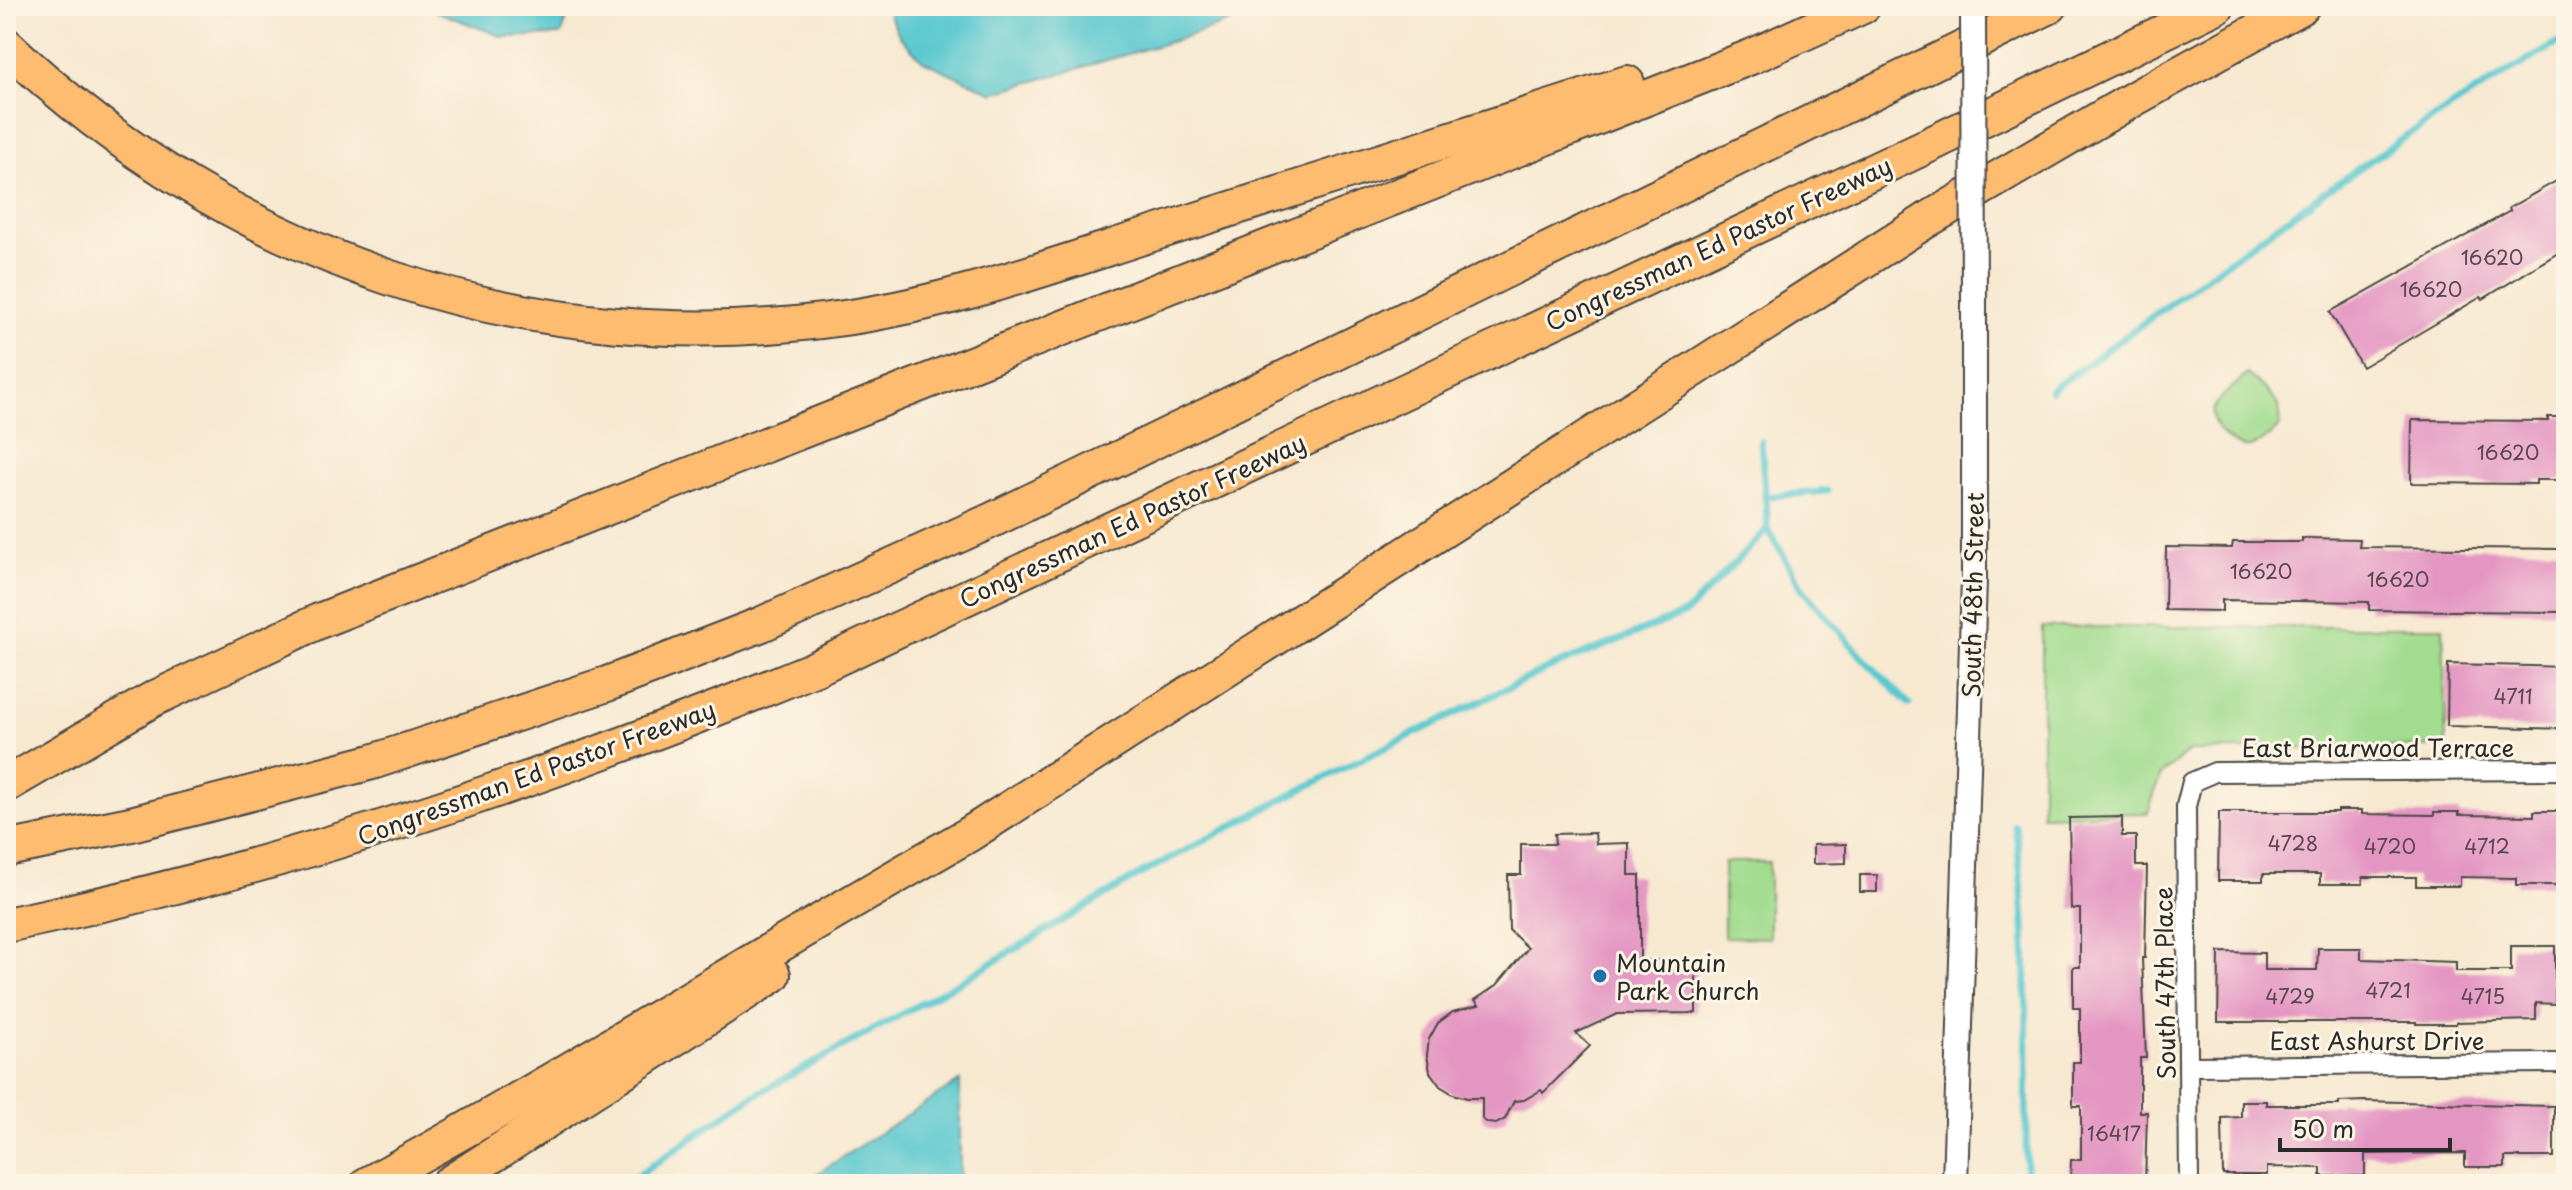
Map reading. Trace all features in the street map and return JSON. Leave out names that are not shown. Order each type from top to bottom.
[{"type":"highway","points":[[6,849],[158,818],[372,762],[555,703],[762,624],[988,522],[2050,6]]},
{"type":"highway","name":"Congressman Ed Pastor Freeway","points":[[6,925],[218,875],[428,815],[647,736],[814,669],[1944,138],[2217,6]]},
{"type":"highway","points":[[368,1184],[619,1041],[968,835],[1927,220],[2137,97],[2302,6]]},
{"type":"highway","points":[[6,45],[61,96],[145,158],[241,216],[321,253],[429,291],[524,313],[636,326],[733,328],[847,318],[964,293],[1857,8]]},
{"type":"highway","points":[[6,785],[153,699],[319,621],[1738,62],[1857,8]]},
{"type":"highway","points":[[448,1184],[858,921],[968,835]]},
{"type":"street","name":"South 48th Street","points":[[1955,1184],[1974,579],[1973,6]]},
{"type":"street","name":"East Briarwood Terrace","points":[[2192,782],[2215,772],[2566,770]]},
{"type":"street","name":"South 47th Place","points":[[2189,1184],[2186,806],[2192,782]]},
{"type":"street","name":"East Ashurst Drive","points":[[2189,1066],[2566,1063]]},
{"type":"green space","points":[[2247,374],[2276,402],[2280,426],[2262,441],[2243,447],[2230,441],[2219,430],[2213,411],[2218,401]]},
{"type":"green space","points":[[2042,627],[2443,627],[2446,746],[2189,751],[2160,776],[2148,813],[2042,815]]},
{"type":"green space","points":[[1724,862],[1769,862],[1769,938],[1724,937]]},
{"type":"water","points":[[422,6],[572,6],[561,35],[503,37]]},
{"type":"water","points":[[885,6],[1278,6],[1173,41],[993,93],[923,61],[900,37]]},
{"type":"water","points":[[960,1081],[960,1184],[801,1184]]},
{"type":"building","points":[[2558,180],[2566,193],[2566,248],[2362,367],[2330,312],[2510,211],[2509,208]]},
{"type":"building","points":[[2548,417],[2566,417],[2566,480],[2536,480],[2536,484],[2411,483],[2412,420],[2548,421]]},
{"type":"building","points":[[2302,538],[2360,539],[2359,547],[2564,549],[2563,612],[2369,610],[2369,602],[2222,600],[2222,611],[2165,610],[2166,547],[2232,548],[2233,542],[2302,542]]},
{"type":"building","points":[[2448,664],[2566,667],[2566,729],[2447,726]]},
{"type":"building","points":[[2362,810],[2362,814],[2434,815],[2434,812],[2459,812],[2459,815],[2534,816],[2534,811],[2559,811],[2559,815],[2566,815],[2566,877],[2560,877],[2560,885],[2516,885],[2516,878],[2460,877],[2460,886],[2416,886],[2416,877],[2363,877],[2363,884],[2320,884],[2320,874],[2263,874],[2263,881],[2218,881],[2219,812]]},
{"type":"building","points":[[2122,817],[2122,836],[2136,836],[2136,866],[2147,866],[2145,958],[2142,958],[2146,1058],[2140,1058],[2140,1112],[2147,1112],[2145,1184],[2070,1184],[2071,1160],[2081,1160],[2081,1106],[2073,1106],[2073,1062],[2080,1062],[2080,1008],[2073,1008],[2073,967],[2080,967],[2080,909],[2071,909],[2069,818]]},
{"type":"building","name":"Mountain Park Church","points":[[1595,833],[1596,844],[1629,843],[1629,875],[1640,875],[1640,960],[1696,960],[1696,1013],[1617,1014],[1576,1033],[1590,1046],[1543,1093],[1541,1090],[1524,1100],[1514,1101],[1505,1119],[1496,1124],[1488,1123],[1482,1119],[1482,1098],[1453,1094],[1440,1086],[1430,1072],[1427,1055],[1429,1039],[1438,1023],[1453,1012],[1479,1005],[1475,1000],[1497,985],[1528,948],[1509,930],[1508,875],[1521,875],[1521,844],[1555,844],[1554,834]]},
{"type":"building","points":[[1846,844],[1846,863],[1813,864],[1813,845]]},
{"type":"building","points":[[1860,875],[1877,875],[1877,892],[1860,892]]},
{"type":"building","points":[[2511,946],[2555,946],[2555,1004],[2536,1003],[2536,1020],[2456,1024],[2218,1022],[2219,952],[2264,953],[2264,970],[2317,970],[2318,948],[2361,948],[2361,959],[2456,962],[2456,971],[2511,971]]},
{"type":"building","points":[[2241,1101],[2266,1101],[2266,1105],[2339,1105],[2339,1102],[2364,1101],[2554,1106],[2554,1157],[2505,1157],[2505,1167],[2465,1167],[2465,1153],[2365,1154],[2365,1176],[2321,1176],[2321,1168],[2267,1167],[2267,1175],[2223,1175],[2222,1118],[2241,1117]]},
{"type":"waterway","points":[[2051,390],[2367,162],[2432,119],[2566,39]]},
{"type":"waterway","points":[[625,1184],[750,1098],[965,979],[1144,872],[1339,770],[1547,669],[1686,613],[1768,529],[1761,442]]},
{"type":"waterway","points":[[1765,497],[1827,491]]},
{"type":"waterway","points":[[1768,529],[1803,590],[1909,704]]},
{"type":"waterway","points":[[2015,825],[2026,959],[2026,1184]]},
{"type":"place","name":"Mountain Park Church","points":[[1600,976]]}]
